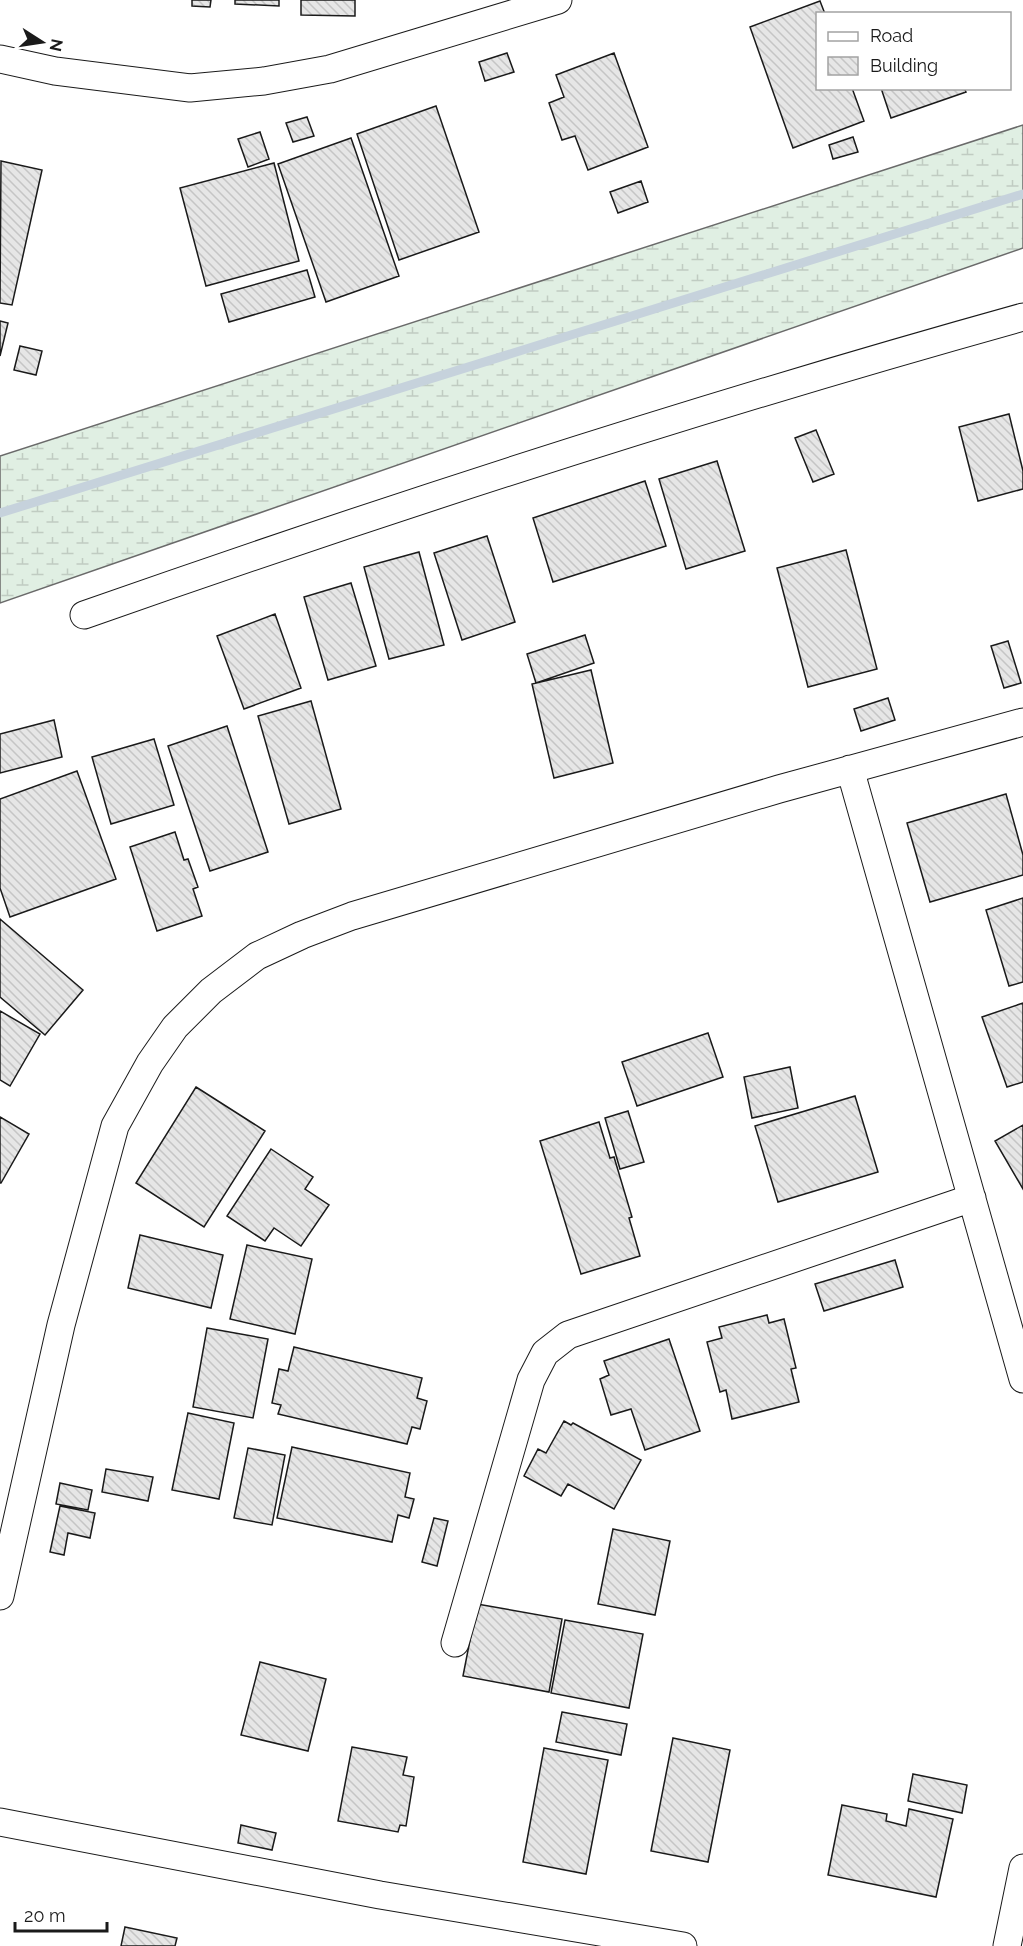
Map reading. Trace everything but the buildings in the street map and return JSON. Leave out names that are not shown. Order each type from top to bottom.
[{"type":"street","points":[[0,59],[56,71],[190,88],[264,81],[330,69],[558,0]]},
{"type":"street","points":[[84,615],[302,539],[517,470],[835,370],[1023,317]]},
{"type":"street","points":[[0,1596],[61,1325],[115,1125],[150,1063],[175,1027],[211,991],[257,956],[302,935],[352,916],[850,769],[1023,722]]},
{"type":"street","points":[[850,769],[1023,1379]]},
{"type":"street","points":[[455,1643],[531,1380],[545,1353],[568,1335],[972,1198]]},
{"type":"street","points":[[0,1822],[380,1895],[683,1946]]},
{"type":"street","points":[[1007,1946],[1023,1868]]},
{"type":"green space","points":[[1023,125],[1023,248],[0,603],[0,456]]},
{"type":"waterway","points":[[0,513],[1023,194]]}]
